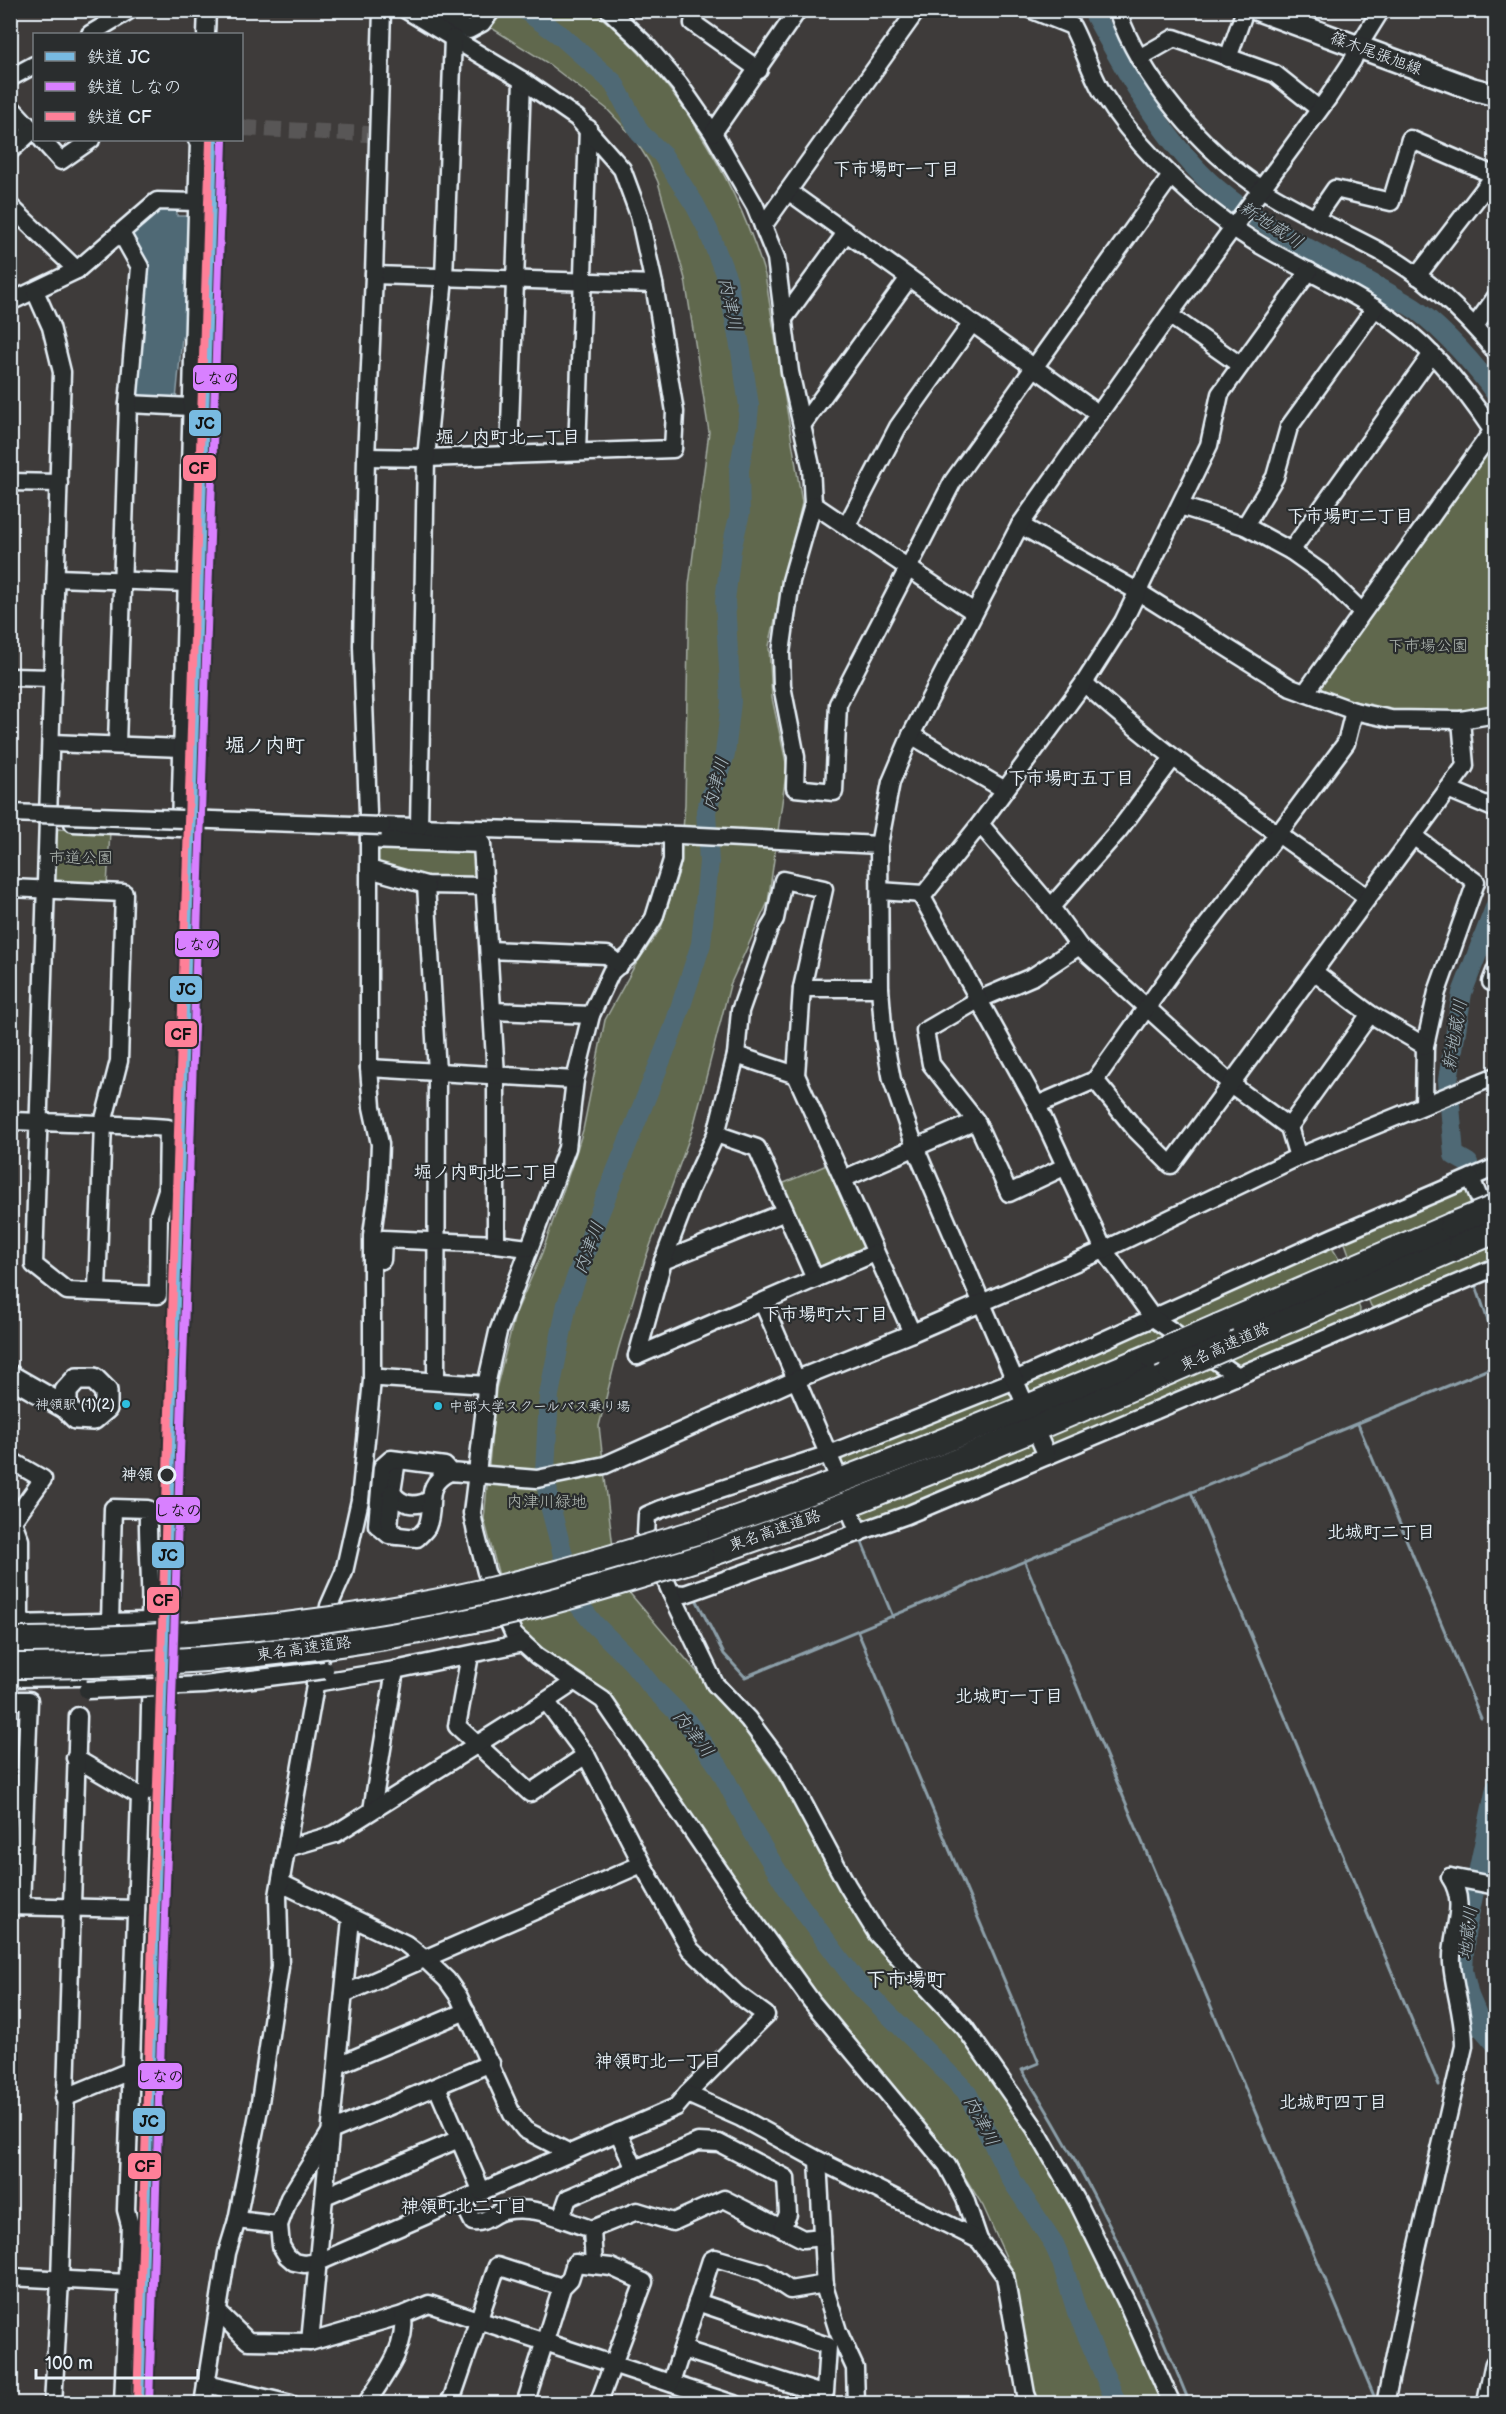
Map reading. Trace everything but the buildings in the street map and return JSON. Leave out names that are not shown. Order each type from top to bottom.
[{"type":"highway","name":"東名高速道路","points":[[10,1666],[144,1665],[309,1649],[415,1632],[516,1611],[615,1584],[796,1525],[906,1483],[1171,1371],[1238,1342],[1456,1235],[1496,1207]]},
{"type":"highway","name":"東名高速道路","points":[[14,1629],[84,1641],[228,1632],[309,1623],[391,1610],[513,1584],[697,1532],[790,1500],[900,1459],[1219,1326],[1456,1235],[1496,1231]]},
{"type":"main road","name":"篠木尾張旭線","points":[[1258,10],[1473,89],[1496,95]]},
{"type":"main road","points":[[10,1376],[66,1408]]},
{"type":"main road","points":[[1488,2403],[1496,2365]]},
{"type":"street","points":[[92,33],[118,22],[130,10]]},
{"type":"street","points":[[206,33],[207,10]]},
{"type":"street","points":[[203,2403],[227,2253],[237,2220],[259,2109],[280,1967],[278,1896],[320,1676],[329,1606],[344,1572],[360,1500],[372,1380],[372,1235],[381,1144],[372,1107],[369,1068],[369,840],[362,646],[366,457],[382,10]]},
{"type":"street","points":[[366,457],[426,458],[673,449],[675,412],[654,284],[639,215],[622,169],[578,118],[522,80],[406,10]]},
{"type":"street","points":[[430,10],[469,30],[487,17]]},
{"type":"street","points":[[609,10],[646,45],[679,84],[713,134],[755,206],[776,258],[785,316],[790,372],[811,466],[813,504],[791,581],[781,653],[782,686],[796,757],[795,788],[834,792],[838,704],[952,481],[1171,176]]},
{"type":"street","points":[[697,10],[693,23],[759,70]]},
{"type":"street","points":[[713,134],[798,10]]},
{"type":"street","points":[[763,226],[917,10]]},
{"type":"street","points":[[1032,10],[1072,26],[1107,99],[1149,155],[1171,176],[1274,253],[1375,308],[1414,336],[1467,393],[1494,428],[1305,693]]},
{"type":"street","points":[[1117,10],[1139,58],[1164,95],[1191,128],[1259,192],[1380,252],[1417,276],[1475,326],[1496,352]]},
{"type":"street","points":[[1228,58],[1245,10]]},
{"type":"street","points":[[1022,1397],[915,1147],[892,1080],[884,1038],[880,988],[879,845],[891,782],[911,735],[1020,525],[1319,109],[1353,60],[1358,47],[1381,10]]},
{"type":"street","points":[[419,827],[426,458],[444,278],[453,38]]},
{"type":"street","points":[[1139,58],[1174,38],[1275,74],[1319,109]]},
{"type":"street","points":[[11,76],[33,65]]},
{"type":"street","points":[[508,455],[522,80]]},
{"type":"street","points":[[10,106],[33,131]]},
{"type":"street","points":[[577,452],[588,128]]},
{"type":"street","points":[[10,150],[33,136]]},
{"type":"street","points":[[1315,218],[1335,189],[1391,202],[1410,139],[1495,176],[1417,276]]},
{"type":"street","points":[[42,141],[61,161],[90,141]]},
{"type":"street","points":[[48,822],[180,828],[199,141]]},
{"type":"street","points":[[788,191],[1098,414]]},
{"type":"street","points":[[10,302],[76,270],[157,201],[198,202]]},
{"type":"street","points":[[10,206],[76,270]]},
{"type":"street","points":[[117,744],[128,404],[140,267],[122,233]]},
{"type":"street","points":[[785,316],[846,233]]},
{"type":"street","points":[[922,895],[980,824],[1084,683],[1123,622],[1209,445],[1220,394],[1309,271]]},
{"type":"street","points":[[374,275],[654,284]]},
{"type":"street","points":[[803,424],[909,278]]},
{"type":"street","points":[[10,1121],[38,1122],[103,1123],[168,1128],[167,1190],[159,1215],[158,1295],[67,1291],[34,1265],[38,1122],[48,822],[57,578],[62,372],[51,327],[35,291]]},
{"type":"street","points":[[1475,326],[1496,297]]},
{"type":"street","points":[[1245,526],[1275,477],[1289,427],[1375,308]]},
{"type":"street","points":[[1169,315],[1240,365]]},
{"type":"street","points":[[847,525],[898,427],[972,323]]},
{"type":"street","points":[[1291,552],[1432,354]]},
{"type":"street","points":[[128,404],[191,407]]},
{"type":"street","points":[[10,482],[59,483]]},
{"type":"street","points":[[813,504],[974,612]]},
{"type":"street","points":[[1180,506],[1245,526],[1291,552],[1322,573],[1362,612]]},
{"type":"street","points":[[1020,525],[1137,591],[1291,688],[1354,711],[1391,719],[1461,720],[1496,714]]},
{"type":"street","points":[[57,578],[187,583]]},
{"type":"street","points":[[10,676],[53,678]]},
{"type":"street","points":[[1084,683],[1125,720],[1173,758],[1367,897]]},
{"type":"street","points":[[1037,1106],[1095,1080],[1146,1006],[1346,743],[1354,711]]},
{"type":"street","points":[[1095,1080],[1135,1129],[1172,1165],[1465,766],[1461,720]]},
{"type":"street","points":[[911,735],[1005,790]]},
{"type":"street","points":[[51,743],[182,747]]},
{"type":"street","points":[[1051,907],[1119,830],[1173,758]]},
{"type":"street","points":[[1448,789],[1496,809]]},
{"type":"street","points":[[10,813],[676,835],[879,845]]},
{"type":"street","points":[[980,824],[1051,907],[1080,946],[1232,1085],[1289,1127],[1298,1157]]},
{"type":"street","points":[[676,835],[672,860],[654,918],[632,954],[611,972],[591,1016],[575,1080],[567,1148],[505,1308],[486,1385],[486,1475],[472,1513],[476,1533],[486,1572],[518,1639],[570,1679],[603,1700],[757,1926],[812,2002],[946,2165],[965,2199],[980,2240],[1005,2276],[1026,2394],[1030,2403]]},
{"type":"street","points":[[1413,836],[1476,882],[1437,992],[1425,1046],[1428,1104]]},
{"type":"street","points":[[369,840],[482,844],[496,1076],[496,1244]]},
{"type":"street","points":[[369,869],[426,885],[485,886]]},
{"type":"street","points":[[875,1253],[637,1356],[663,1261],[690,1190],[716,1134],[736,1055],[740,1011],[775,919],[783,880],[824,889],[802,988],[796,1075],[912,1333]]},
{"type":"street","points":[[426,885],[437,1071],[436,1381]]},
{"type":"street","points":[[10,888],[124,893],[119,1061],[103,1123],[97,1291]]},
{"type":"street","points":[[880,891],[922,895]]},
{"type":"street","points":[[922,895],[1037,1106],[1104,1250],[1153,1318],[1238,1376]]},
{"type":"street","points":[[1064,1167],[1009,1193],[976,1121],[931,1065],[925,1031],[978,1000],[1034,976],[1080,946]]},
{"type":"street","points":[[489,950],[607,955],[620,964]]},
{"type":"street","points":[[1496,969],[1491,982],[1496,981]]},
{"type":"street","points":[[1314,972],[1370,1014],[1425,1046]]},
{"type":"street","points":[[802,988],[880,988]]},
{"type":"street","points":[[493,1011],[591,1016]]},
{"type":"street","points":[[1289,1127],[1370,1014]]},
{"type":"street","points":[[736,1055],[796,1075]]},
{"type":"street","points":[[369,1068],[575,1080]]},
{"type":"street","points":[[450,1472],[445,1466],[392,1459],[382,1467],[377,1525],[389,1535],[417,1538],[426,1528],[432,1489],[439,1478],[450,1472],[537,1479],[593,1469],[795,1380],[912,1333],[1104,1250],[1298,1157],[1496,1076]]},
{"type":"street","points":[[843,1179],[976,1121]]},
{"type":"street","points":[[716,1134],[757,1148],[815,1279]]},
{"type":"street","points":[[1172,2403],[1127,2302],[1078,2203],[1035,2128],[965,2028],[877,1934],[784,1767],[748,1719],[715,1684],[646,1535],[647,1515],[829,1454],[1015,1380],[1496,1167]]},
{"type":"street","points":[[1471,1178],[1496,1239]]},
{"type":"street","points":[[663,1261],[785,1212]]},
{"type":"street","points":[[377,1435],[381,1378],[383,1239],[496,1244],[528,1248]]},
{"type":"street","points":[[671,1593],[685,1594],[859,1533],[1496,1267]]},
{"type":"street","points":[[763,1302],[836,1472]]},
{"type":"street","points":[[381,1378],[486,1385]]},
{"type":"street","points":[[1039,1438],[1047,1456]]},
{"type":"street","points":[[10,1460],[43,1479],[12,1523],[20,1540],[14,1629],[150,1621]]},
{"type":"street","points":[[397,1460],[389,1527],[397,1536]]},
{"type":"street","points":[[392,1492],[396,1498],[410,1505],[423,1504],[430,1500]]},
{"type":"street","points":[[92,1684],[105,1623],[113,1508],[148,1509],[147,1539],[152,1580],[148,1790],[140,1796]]},
{"type":"street","points":[[852,1516],[859,1533]]},
{"type":"street","points":[[320,1676],[518,1639]]},
{"type":"street","points":[[10,1678],[92,1684],[204,1685],[395,1670],[470,1655],[518,1639]]},
{"type":"street","points":[[470,1655],[457,1726],[530,1793],[586,1755]]},
{"type":"street","points":[[372,1810],[395,1670]]},
{"type":"street","points":[[10,1689],[92,1684],[151,1676]]},
{"type":"street","points":[[287,1848],[335,1834],[546,1701],[567,1687],[570,1679]]},
{"type":"street","points":[[10,1700],[29,1700],[16,1906],[136,1909]]},
{"type":"street","points":[[491,2063],[331,2131],[289,2198],[279,2224],[281,2246],[286,2256],[294,2262],[304,2264],[318,2262],[676,2107],[766,2015],[737,1994],[690,1949],[642,1864],[586,1755],[546,1701]]},
{"type":"street","points":[[53,2403],[60,2280],[70,1907],[78,1716]]},
{"type":"street","points":[[75,1758],[140,1796]]},
{"type":"street","points":[[123,2403],[130,2225],[126,2210],[140,1796]]},
{"type":"street","points":[[344,1994],[642,1864]]},
{"type":"street","points":[[1385,2403],[1414,2258],[1464,2046],[1464,2024],[1452,1962],[1460,1898],[1450,1877],[1496,1886]]},
{"type":"street","points":[[281,1883],[406,1944],[426,1960],[447,1980],[466,2011],[512,2114],[525,2130],[570,2153]]},
{"type":"street","points":[[310,2342],[351,1918]]},
{"type":"street","points":[[338,2065],[466,2011]]},
{"type":"street","points":[[64,2097],[132,2070]]},
{"type":"street","points":[[437,2087],[482,2192]]},
{"type":"street","points":[[687,2094],[741,2118],[818,2160],[980,2240]]},
{"type":"street","points":[[618,2132],[635,2169]]},
{"type":"street","points":[[325,2196],[459,2139]]},
{"type":"street","points":[[561,2218],[568,2198],[698,2142],[719,2143],[786,2178],[788,2214],[782,2228]]},
{"type":"street","points":[[818,2160],[825,2284],[838,2331],[855,2368],[856,2403]]},
{"type":"street","points":[[462,2200],[473,2222],[478,2223],[504,2211],[543,2211],[592,2229],[637,2211],[674,2222],[724,2199],[804,2239],[822,2237]]},
{"type":"street","points":[[237,2220],[279,2224]]},
{"type":"street","points":[[592,2229],[594,2265]]},
{"type":"street","points":[[671,2383],[711,2260],[715,2258],[763,2272],[790,2290],[825,2284]]},
{"type":"street","points":[[525,2403],[562,2287],[570,2278],[575,2263],[611,2267],[644,2282],[598,2403]]},
{"type":"street","points":[[452,2401],[496,2266],[562,2287]]},
{"type":"street","points":[[10,2277],[127,2283]]},
{"type":"street","points":[[682,2349],[822,2394],[825,2392],[828,2346],[698,2302]]},
{"type":"street","points":[[218,2312],[248,2341],[310,2342],[403,2315],[429,2304],[734,2403]]},
{"type":"street","points":[[366,2403],[399,2351],[404,2327],[403,2315]]},
{"type":"street","points":[[206,2384],[291,2403]]},
{"type":"green space","name":"内津川緑地","points":[[464,11],[593,11],[650,65],[675,96],[719,166],[753,239],[765,275],[802,503],[769,646],[772,698],[787,767],[768,902],[730,985],[693,1128],[645,1260],[618,1350],[599,1426],[613,1548],[499,1576],[484,1519],[496,1389],[515,1315],[542,1253],[583,1130],[605,1020],[634,967],[661,928],[680,868],[685,804],[689,585],[709,432],[685,279],[658,182],[649,162],[634,138],[607,109],[546,62]]},
{"type":"green space","name":"下市場公園","points":[[1495,438],[1495,706],[1443,713],[1407,713],[1355,704],[1315,689]]},
{"type":"green space","name":"市道公園","points":[[57,829],[110,831],[107,887],[55,885],[51,881],[53,833]]},
{"type":"green space","points":[[374,847],[475,849],[479,879],[432,880],[375,864]]},
{"type":"green space","points":[[829,1164],[866,1247],[864,1251],[815,1273],[777,1186]]},
{"type":"green space","points":[[1465,1186],[1470,1190],[1476,1204],[1350,1257],[1345,1243],[1349,1237]]},
{"type":"green space","points":[[1492,1243],[1495,1251],[1495,1265],[1379,1310],[1371,1306],[1367,1296]]},
{"type":"green space","points":[[1331,1246],[1340,1261],[1183,1329],[1169,1320],[1170,1317]]},
{"type":"green space","points":[[1357,1301],[1360,1309],[1359,1319],[1243,1369],[1226,1358]]},
{"type":"green space","points":[[1145,1327],[1155,1327],[1167,1337],[1029,1395],[1026,1386],[1028,1381]]},
{"type":"green space","points":[[1209,1365],[1221,1376],[1053,1447],[1046,1435]]},
{"type":"green space","points":[[1007,1391],[1017,1401],[841,1470],[842,1458],[846,1452]]},
{"type":"green space","points":[[1034,1441],[1035,1453],[870,1523],[857,1512]]},
{"type":"green space","points":[[627,1590],[732,1713],[775,1773],[843,1884],[969,2037],[1060,2179],[1167,2403],[1035,2403],[1030,2391],[1010,2266],[983,2206],[956,2163],[815,2000],[633,1731],[527,1642],[517,1620]]},
{"type":"water","points":[[161,208],[177,209],[177,216],[192,216],[189,337],[182,337],[176,400],[136,399],[145,263],[130,238],[131,234]]},
{"type":"waterway","name":"内津川","points":[[525,10],[560,35],[614,83],[640,133],[662,154],[695,205],[708,230],[727,279],[749,406],[739,470],[740,513],[731,550],[725,601],[731,702],[725,754],[706,811],[709,862],[701,944],[673,1030],[597,1219],[567,1304],[549,1395],[545,1471],[549,1502],[575,1600],[594,1624],[687,1722],[719,1767],[750,1827],[790,1892],[858,1984],[966,2091],[1013,2182],[1054,2244],[1077,2312],[1117,2404]]},
{"type":"waterway","name":"新地蔵川","points":[[1092,10],[1132,81],[1162,127],[1179,149],[1216,188],[1275,230],[1418,311],[1460,350],[1496,394]]},
{"type":"waterway","name":"新地蔵川","points":[[1468,1163],[1454,1155],[1448,1080],[1462,993],[1496,905]]},
{"type":"waterway","points":[[1475,1283],[1496,1344]]},
{"type":"waterway","points":[[698,1598],[696,1599],[724,1654],[745,1677],[1496,1366]]},
{"type":"waterway","points":[[1358,1424],[1481,1718]]},
{"type":"waterway","points":[[1191,1492],[1439,2085]]},
{"type":"waterway","points":[[861,1540],[893,1617]]},
{"type":"waterway","points":[[704,1596],[836,1549]]},
{"type":"waterway","points":[[1025,1562],[1374,2396]]},
{"type":"waterway","points":[[858,1632],[1039,2063],[1022,2070],[1092,2191],[1134,2275],[1190,2404]]},
{"type":"waterway","name":"地蔵川","points":[[1496,1788],[1465,1934],[1463,1970],[1469,1996],[1483,2029],[1496,2044]]},
{"type":"waterway","points":[[1471,2036],[1483,2029]]},
{"type":"tunnel","points":[[243,128],[368,134]]},
{"type":"rail line","name":"CF","points":[[137,2404],[210,141]]},
{"type":"rail line","name":"JC","points":[[140,2404],[214,141]]},
{"type":"rail line","name":"しなの","points":[[149,2404],[223,141]]},
{"type":"place","name":"神領駅 (1)(2)","points":[[126,1404]]},
{"type":"place","name":"中部大学スクールバス乗り場","points":[[438,1406]]},
{"type":"place","name":"神領","points":[[167,1475]]},
{"type":"district","name":"下市場町一丁目","points":[[896,169]]},
{"type":"district","name":"堀ノ内町北一丁目","points":[[508,437]]},
{"type":"district","name":"下市場町二丁目","points":[[1350,516]]},
{"type":"district","name":"堀ノ内町","points":[[265,746]]},
{"type":"district","name":"下市場町五丁目","points":[[1071,778]]},
{"type":"district","name":"堀ノ内町北二丁目","points":[[486,1172]]},
{"type":"district","name":"下市場町六丁目","points":[[825,1314]]},
{"type":"district","name":"北城町二丁目","points":[[1381,1532]]},
{"type":"district","name":"北城町一丁目","points":[[1009,1696]]},
{"type":"district","name":"下市場町","points":[[906,1980]]},
{"type":"district","name":"神領町北一丁目","points":[[658,2061]]},
{"type":"district","name":"北城町四丁目","points":[[1333,2102]]},
{"type":"district","name":"神領町北二丁目","points":[[464,2206]]}]
